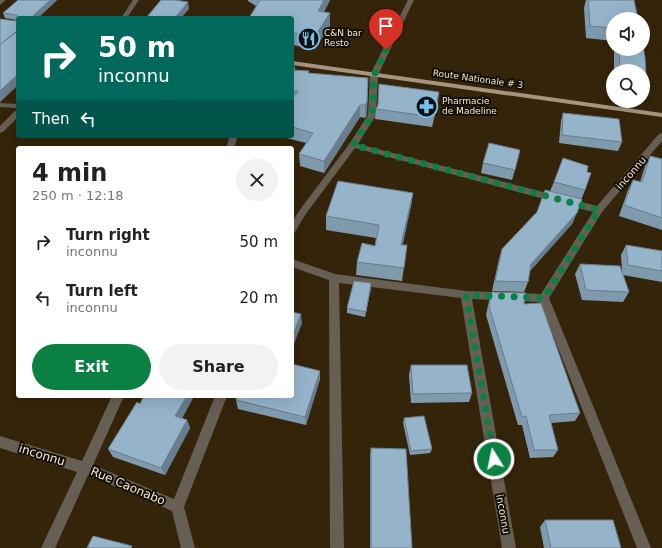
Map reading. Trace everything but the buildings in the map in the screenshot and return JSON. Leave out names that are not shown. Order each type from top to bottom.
[{"type":"main road","name":"Route Nationale # 3","points":[[294,64],[662,115]]},
{"type":"street","points":[[0,3],[3,0]]},
{"type":"street","points":[[125,16],[136,0]]},
{"type":"street","points":[[294,227],[302,213],[353,145],[372,115],[374,75],[411,0]]},
{"type":"street","points":[[0,105],[16,106]]},
{"type":"street","points":[[0,130],[16,115]]},
{"type":"street","name":"inconnu","points":[[544,298],[599,210],[662,136]]},
{"type":"street","points":[[353,145],[599,210]]},
{"type":"street","points":[[294,264],[334,278],[466,295],[544,298],[644,548]]},
{"type":"street","points":[[334,278],[337,548]]},
{"type":"street","name":"inconnu","points":[[466,295],[509,548]]},
{"type":"street","points":[[48,548],[117,398]]},
{"type":"street","points":[[177,507],[220,398]]},
{"type":"street","name":"inconnu","points":[[0,442],[85,468]]},
{"type":"street","name":"Rue Caonabo","points":[[85,468],[177,507],[188,548]]},
{"type":"place","name":"C&N bar Resto","points":[[309,38]]},
{"type":"place","name":"Pharmacie de Madeline","points":[[426,106]]},
{"type":"route","points":[[386,50],[374,75],[372,115],[353,145],[599,210],[544,298],[466,295],[494,459]]}]
